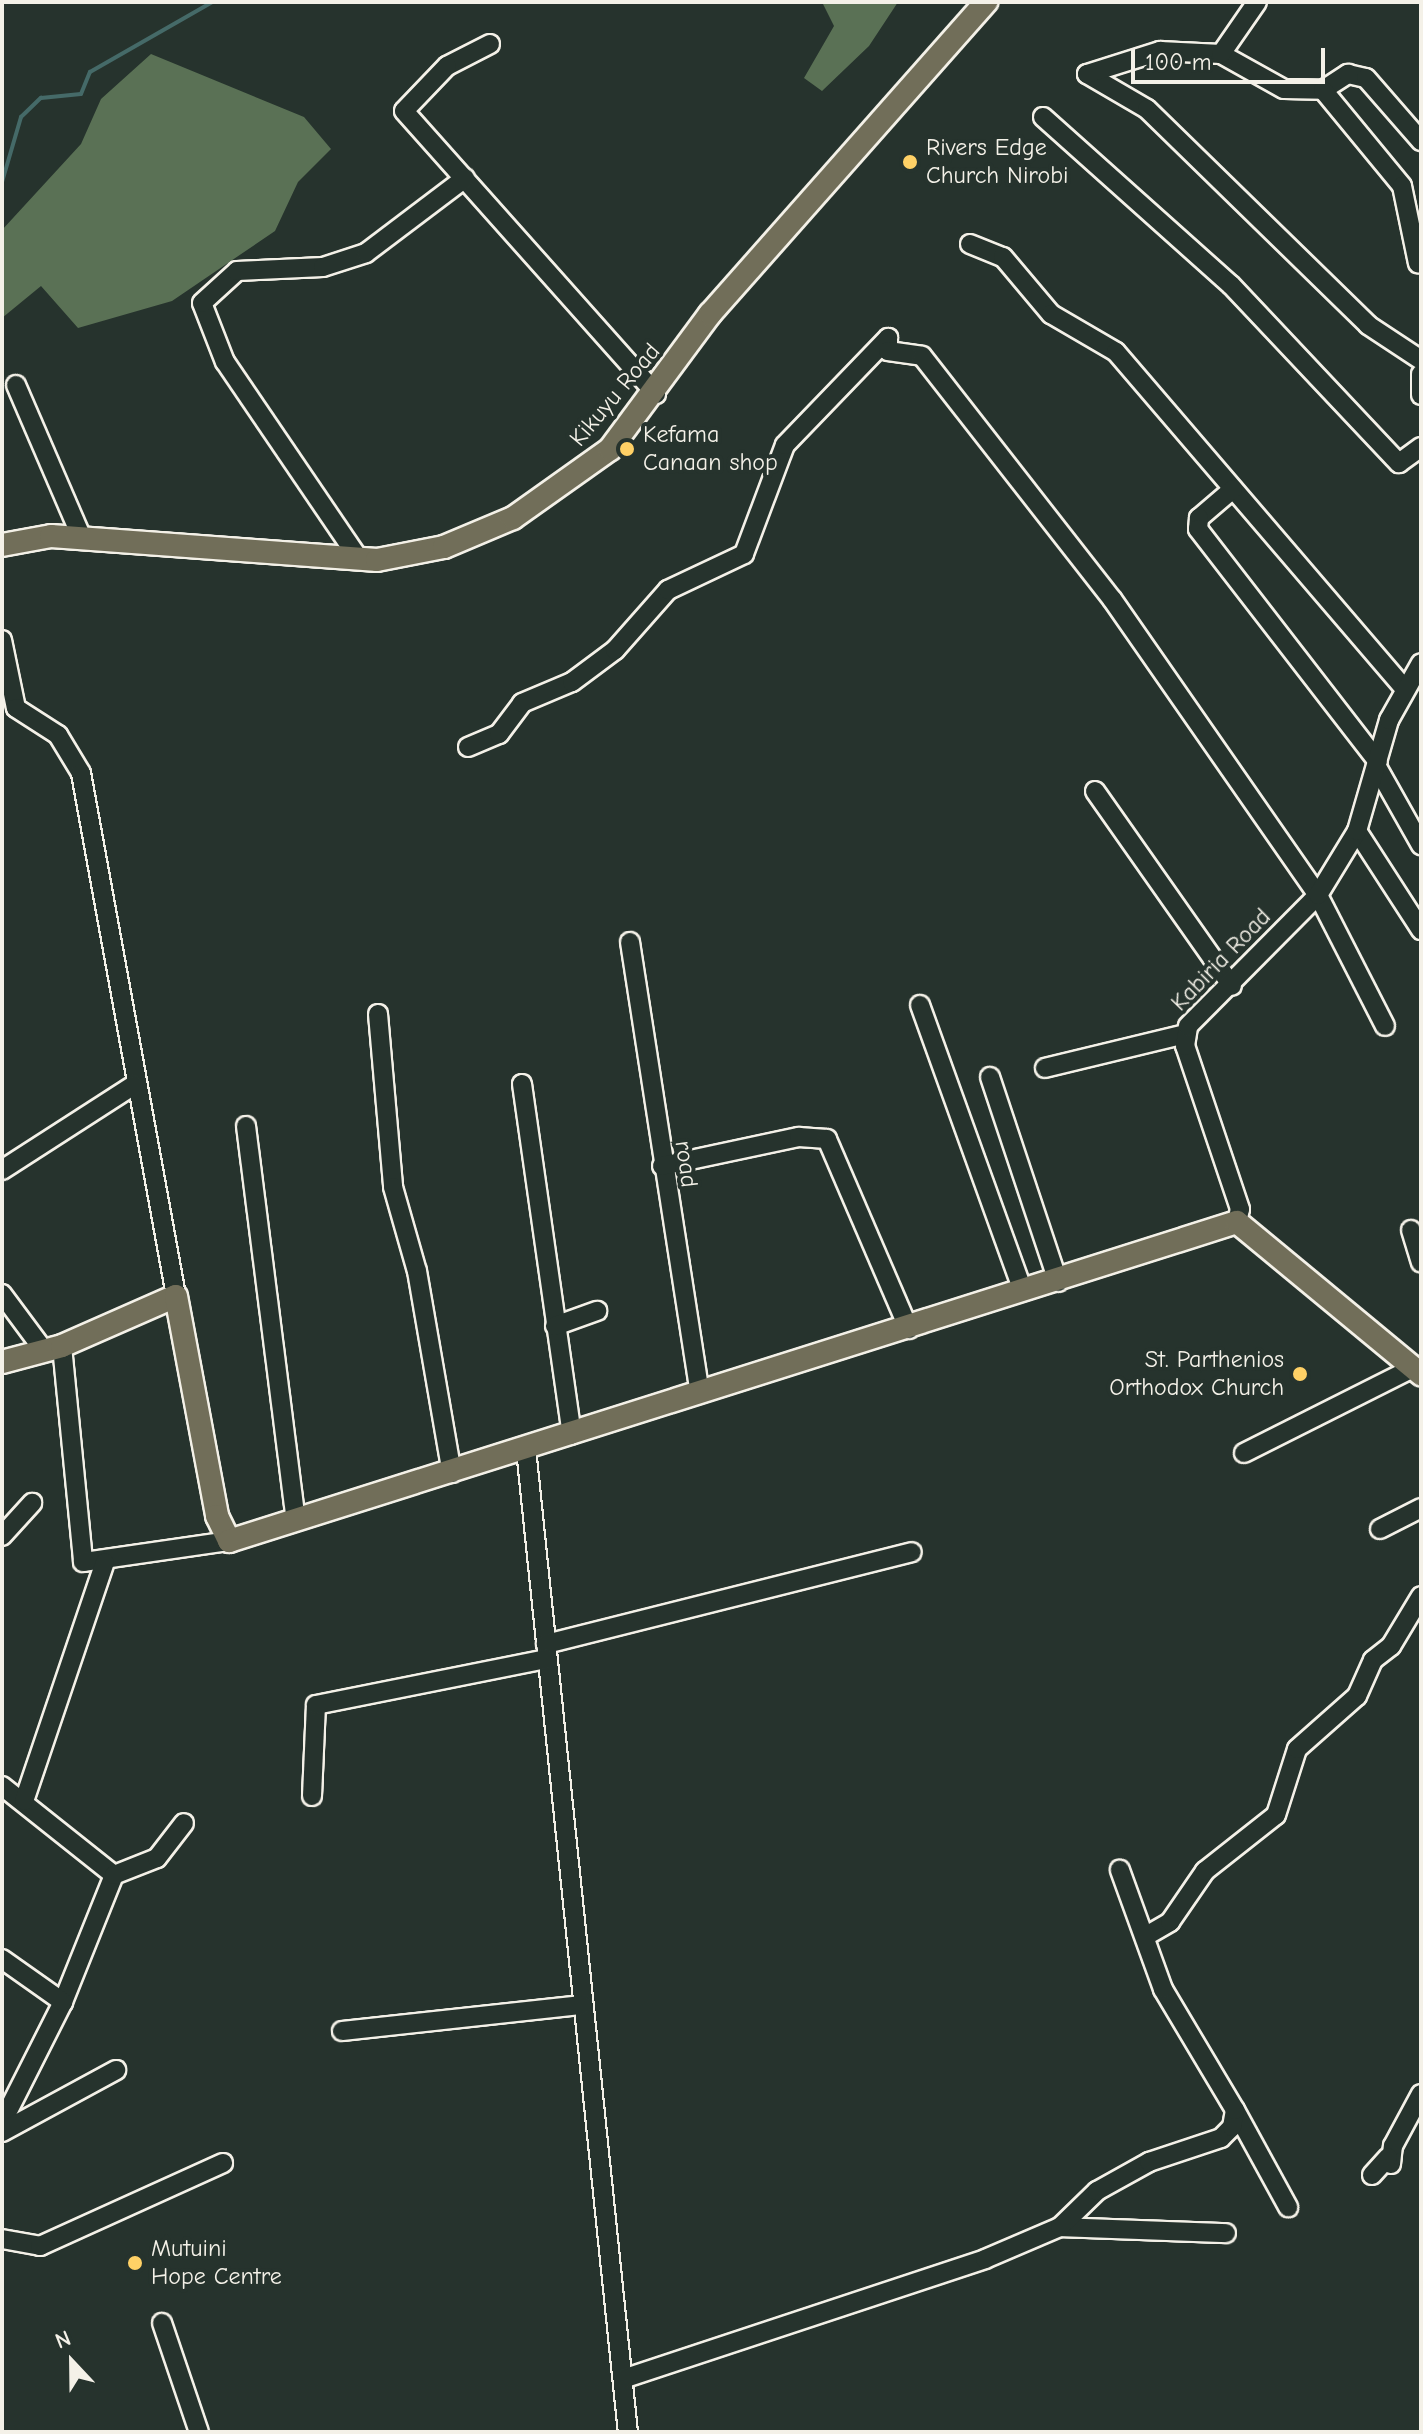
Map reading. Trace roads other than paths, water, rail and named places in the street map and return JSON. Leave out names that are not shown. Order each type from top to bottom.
[{"type":"main road","name":"Kikuyu Road","points":[[2,545],[82,538],[355,553],[377,560],[444,547],[513,518],[584,472],[656,394],[710,314],[986,2]]},
{"type":"main road","points":[[2,1362],[54,1349],[176,1296],[217,1516],[229,1541],[1058,1282],[1237,1222],[1417,1371]]},
{"type":"street","points":[[1221,54],[1257,2]]},
{"type":"street","points":[[490,44],[447,66],[405,105],[465,178],[656,394]]},
{"type":"street","points":[[1421,141],[1366,78],[1348,74],[1323,90],[1284,89],[1221,54],[1160,51],[1087,74],[1147,109],[1368,325],[1421,360]]},
{"type":"street","points":[[1323,90],[1402,186],[1418,263]]},
{"type":"street","points":[[1043,117],[1231,285],[1399,463],[1421,447]]},
{"type":"street","points":[[355,553],[225,362],[202,303],[237,271],[308,269],[366,253],[465,178]]},
{"type":"street","points":[[970,244],[1003,257],[1051,314],[1116,352],[1404,688]]},
{"type":"street","points":[[468,747],[499,734],[522,703],[572,682],[615,650],[668,590],[744,554],[785,445],[888,338],[888,351],[922,356],[1006,459],[1318,895],[1385,1026]]},
{"type":"street","points":[[1421,374],[1421,395]]},
{"type":"street","points":[[16,385],[82,538]]},
{"type":"street","points":[[1233,489],[1199,518],[1198,529],[1378,765],[1421,845]]},
{"type":"street","points":[[2,640],[16,708],[58,735],[81,773],[134,1085],[176,1296]]},
{"type":"street","name":"Kabiria Road","points":[[1237,1222],[1240,1209],[1186,1034],[1318,895],[1357,831],[1404,688],[1421,663]]},
{"type":"street","points":[[1095,791],[1232,986]]},
{"type":"street","points":[[1357,831],[1421,930]]},
{"type":"street","name":"road","points":[[630,942],[662,1166],[700,1392]]},
{"type":"street","points":[[920,1005],[1023,1291]]},
{"type":"street","points":[[378,1014],[393,1187],[417,1271],[452,1473]]},
{"type":"street","points":[[1045,1068],[1186,1034]]},
{"type":"street","points":[[990,1077],[1058,1282]]},
{"type":"street","points":[[522,1084],[572,1434]]},
{"type":"street","points":[[2,1170],[134,1085]]},
{"type":"street","points":[[246,1126],[296,1520]]},
{"type":"street","points":[[662,1166],[799,1137],[827,1139],[909,1329]]},
{"type":"street","points":[[1411,1230],[1421,1262]]},
{"type":"street","points":[[2,1294],[54,1349],[81,1558],[105,1562],[229,1541]]},
{"type":"street","points":[[555,1326],[597,1311]]},
{"type":"street","points":[[1244,1453],[1417,1371]]},
{"type":"street","points":[[526,1449],[628,2432]]},
{"type":"street","points":[[2,1536],[32,1503]]},
{"type":"street","points":[[1380,1529],[1421,1508]]},
{"type":"street","points":[[312,1796],[316,1705],[546,1651],[912,1552]]},
{"type":"street","points":[[24,1801],[105,1562]]},
{"type":"street","points":[[1146,1936],[1170,1922],[1205,1871],[1276,1815],[1297,1749],[1357,1696],[1373,1660],[1391,1646],[1421,1596]]},
{"type":"street","points":[[2,1786],[114,1875]]},
{"type":"street","points":[[3,2121],[63,2002],[114,1875],[157,1858],[184,1823]]},
{"type":"street","points":[[1120,1870],[1163,1989],[1288,2207]]},
{"type":"street","points":[[2,1959],[63,2002]]},
{"type":"street","points":[[342,2031],[583,2005]]},
{"type":"street","points":[[3,2121],[116,2070]]},
{"type":"street","points":[[1372,2175],[1390,2161],[1421,2094]]},
{"type":"street","points":[[623,2379],[918,2284],[1060,2227],[1097,2191],[1149,2162],[1221,2138],[1235,2110]]},
{"type":"street","points":[[2,2239],[40,2246],[223,2163]]},
{"type":"street","points":[[1060,2227],[1226,2233]]},
{"type":"street","points":[[162,2323],[199,2432]]},
{"type":"waterway","points":[[2,182],[21,117],[41,98],[81,94],[90,72],[212,2]]},
{"type":"place","name":"Rivers Edge Church Nirobi","points":[[910,162]]},
{"type":"place","name":"Kefama Canaan shop","points":[[627,449]]},
{"type":"place","name":"St. Parthenios Orthodox Church","points":[[1300,1374]]},
{"type":"place","name":"Mutuini Hope Centre","points":[[135,2263]]}]
